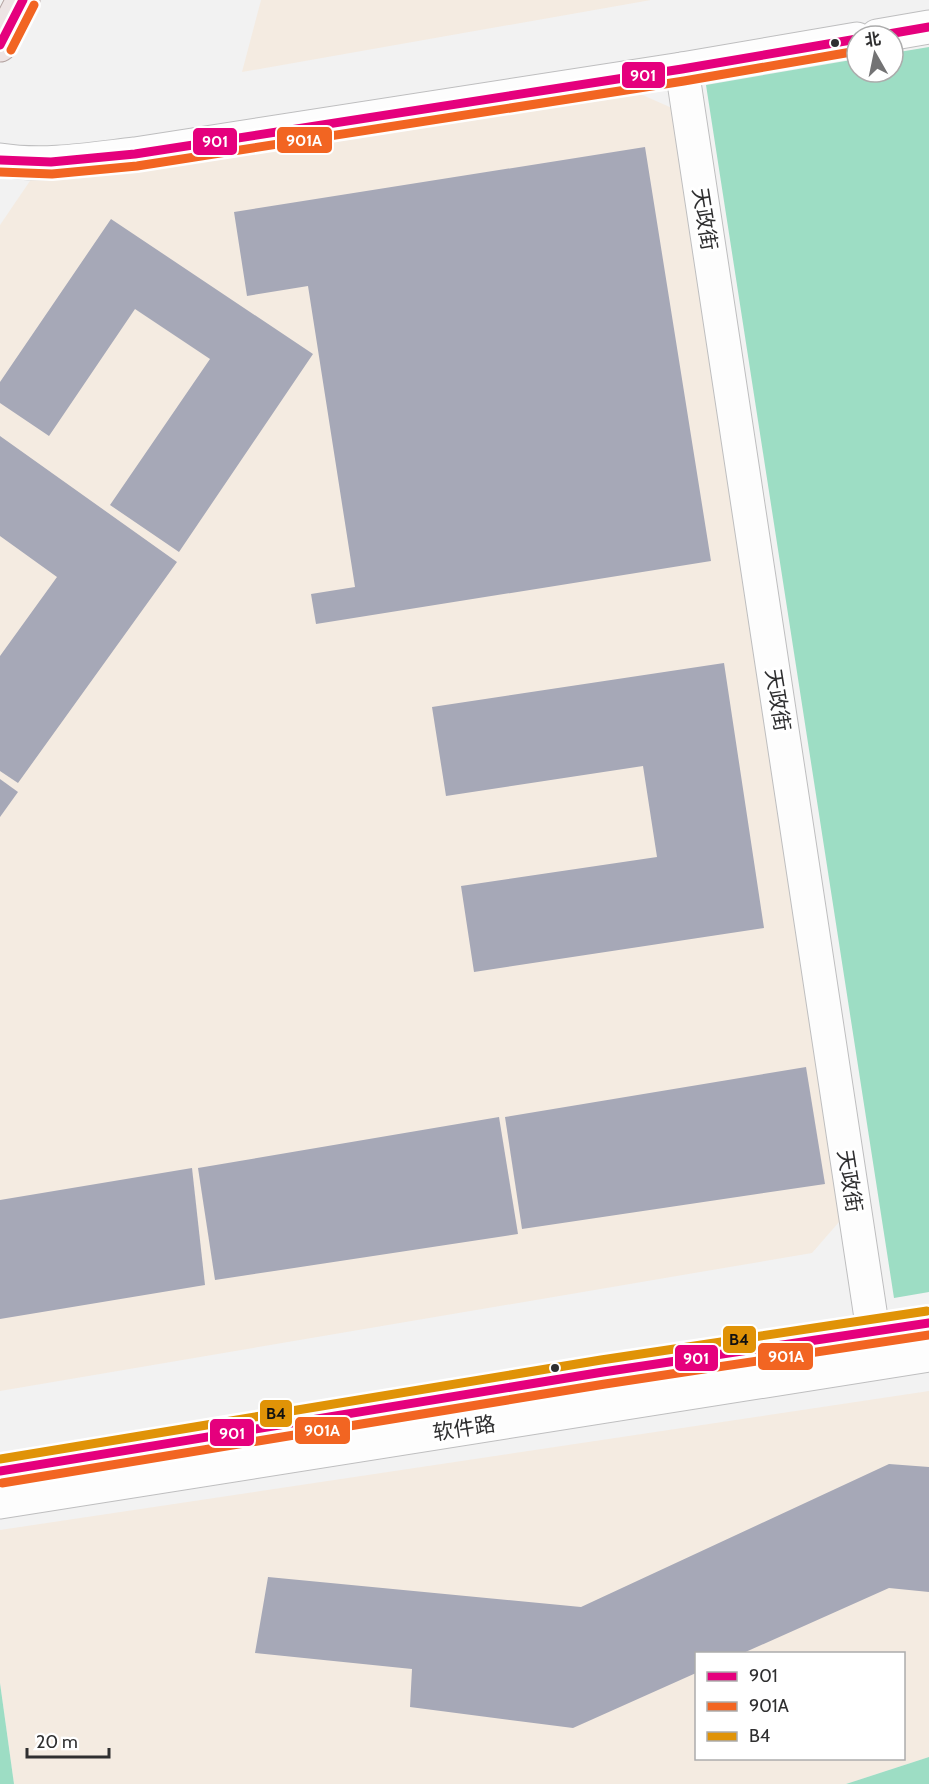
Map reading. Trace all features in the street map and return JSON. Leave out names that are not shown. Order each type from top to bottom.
[{"type":"main road","points":[[0,45],[23,0]]},
{"type":"street","points":[[905,31],[929,27]]},
{"type":"street","points":[[0,160],[37,163],[135,154],[682,69],[845,41]]},
{"type":"street","name":"天政街","points":[[682,69],[873,1331]]},
{"type":"street","name":"软件路","points":[[0,1471],[603,1372],[929,1323]]},
{"type":"street","name":"软件路","points":[[0,1503],[929,1355]]},
{"type":"shaded area","points":[[261,0],[651,0],[242,72]]},
{"type":"shaded area","points":[[638,93],[681,112],[846,1214],[812,1253],[0,1391],[0,225],[34,175]]},
{"type":"shaded area","points":[[929,1391],[929,1757],[846,1784],[14,1784],[0,1683],[0,1530]]},
{"type":"green space","points":[[929,47],[929,1292],[894,1298],[706,85],[845,61],[845,84],[905,84],[905,51]]},
{"type":"green space","points":[[0,1683],[14,1784],[0,1784]]},
{"type":"green space","points":[[929,1757],[929,1784],[846,1784]]},
{"type":"building","points":[[645,147],[711,561],[316,624],[311,594],[355,587],[308,286],[247,296],[234,212]]},
{"type":"building","points":[[111,219],[313,354],[179,552],[110,505],[210,359],[135,309],[49,436],[0,403],[0,382]]},
{"type":"building","points":[[0,436],[177,562],[18,783],[0,771],[0,656],[57,577],[0,536]]},
{"type":"building","points":[[724,663],[764,928],[474,972],[461,886],[657,857],[643,766],[446,796],[432,707]]},
{"type":"building","points":[[0,779],[18,792],[0,817]]},
{"type":"building","points":[[806,1067],[825,1184],[522,1229],[505,1117]]},
{"type":"building","points":[[499,1117],[518,1234],[215,1280],[198,1168]]},
{"type":"building","points":[[192,1168],[205,1285],[0,1319],[0,1200]]},
{"type":"building","points":[[889,1464],[929,1467],[929,1592],[889,1588],[745,1652],[695,1652],[695,1673],[573,1728],[410,1707],[412,1669],[255,1653],[268,1577],[581,1607]]},
{"type":"transit line","name":"901","points":[[0,45],[23,0]]},
{"type":"transit line","name":"901A","points":[[11,50],[34,5]]},
{"type":"transit line","name":"901","points":[[905,31],[929,27]]},
{"type":"transit line","name":"901","points":[[0,160],[51,162],[135,154],[682,69],[845,41]]},
{"type":"transit line","name":"901A","points":[[0,172],[52,174],[137,166],[684,81],[845,53]]},
{"type":"transit line","name":"B4","points":[[0,1459],[601,1360],[927,1311]]},
{"type":"transit line","name":"901","points":[[0,1471],[603,1372],[929,1323]]},
{"type":"transit line","name":"901A","points":[[2,1483],[605,1384],[929,1335]]}]
